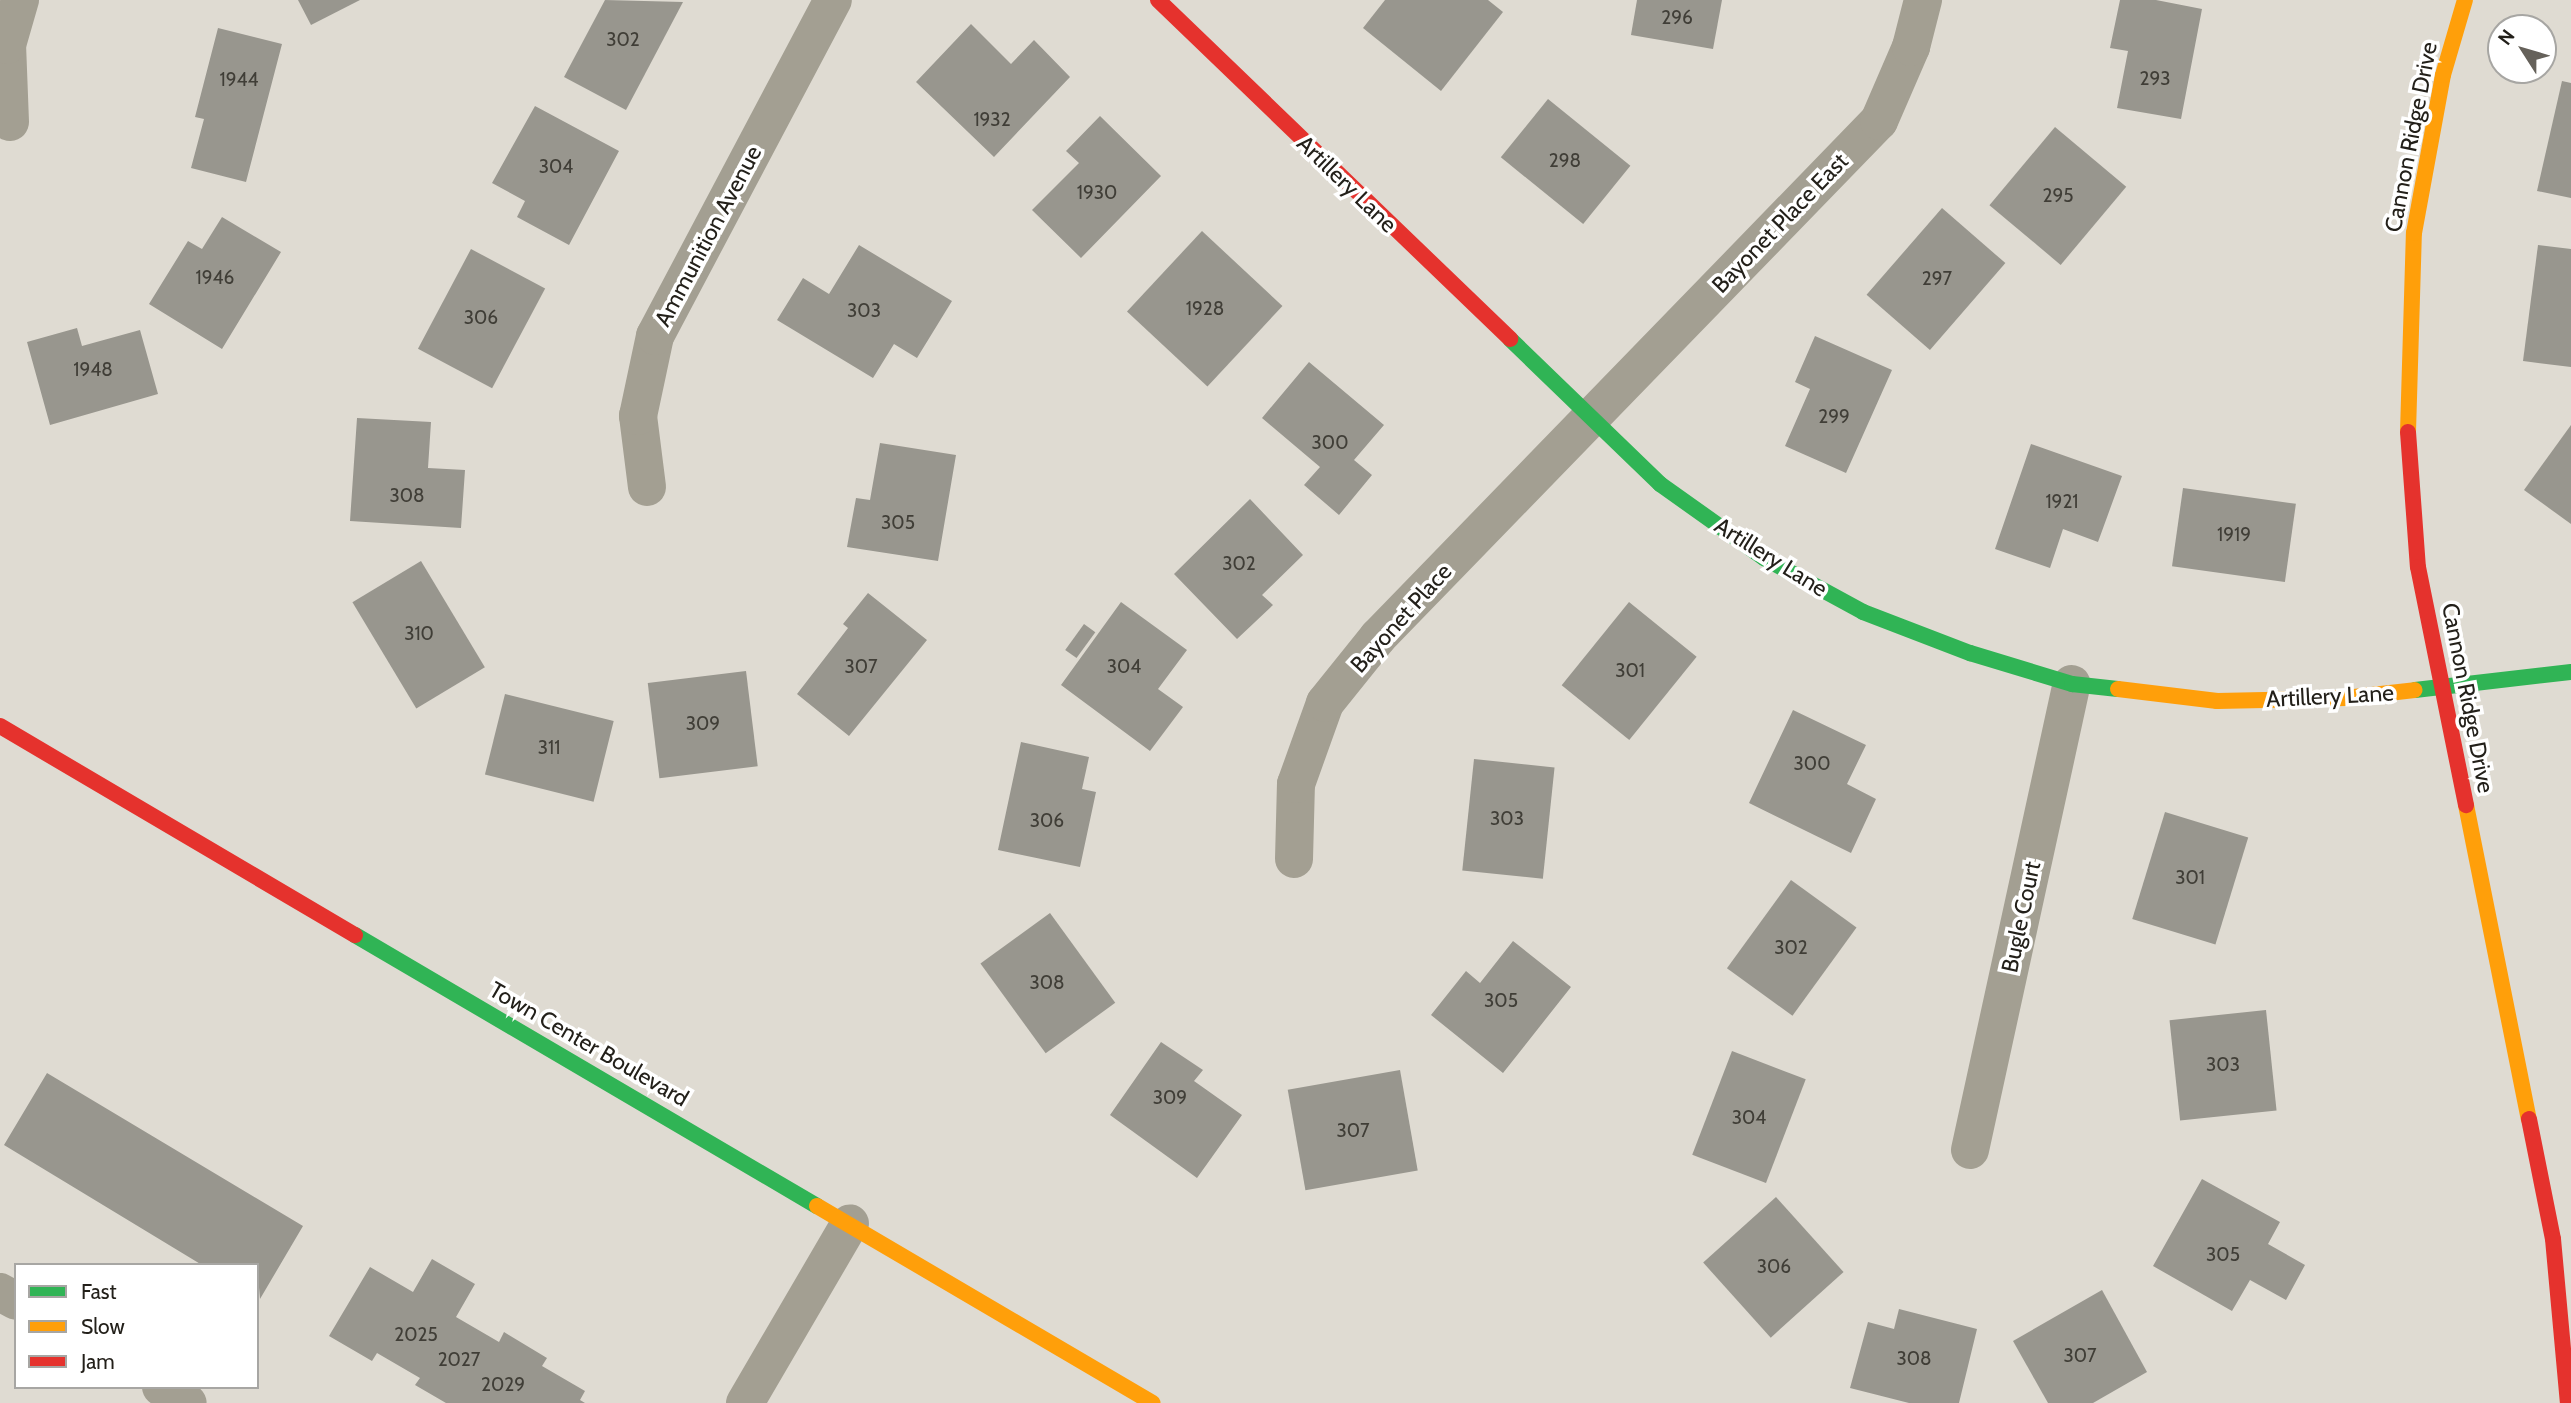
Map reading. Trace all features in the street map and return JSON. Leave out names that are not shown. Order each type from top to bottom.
[{"type":"street","points":[[10,122],[7,45],[20,0]]},
{"type":"street","name":"Ammunition Avenue","points":[[647,487],[638,416],[655,336],[833,0]]},
{"type":"street","name":"Artillery Lane","points":[[1158,0],[1660,484],[1765,558],[1863,612],[1970,653],[2072,684],[2217,701],[2345,698],[2571,672]]},
{"type":"street","name":"Bayonet Place East","points":[[1590,418],[1879,121],[1911,47],[1923,0]]},
{"type":"street","name":"Cannon Ridge Drive","points":[[2465,0],[2442,75],[2414,233],[2406,403],[2418,567],[2553,1239],[2567,1403]]},
{"type":"street","name":"Bayonet Place","points":[[1294,859],[1296,784],[1325,703],[1378,637],[1590,418]]},
{"type":"street","name":"Bugle Court","points":[[1969,1150],[2072,684]]},
{"type":"street","name":"Town Center Boulevard","points":[[0,726],[1153,1403]]},
{"type":"street","points":[[745,1403],[850,1223]]},
{"type":"street","points":[[164,1389],[188,1403]]},
{"type":"building","points":[[298,0],[360,0],[311,25]]},
{"type":"building","points":[[605,0],[683,2],[626,110],[564,77]]},
{"type":"building","points":[[1385,0],[1488,0],[1503,12],[1441,91],[1363,28]]},
{"type":"building","points":[[1637,0],[1722,0],[1713,49],[1631,35]]},
{"type":"building","points":[[2120,0],[2156,0],[2202,9],[2181,119],[2117,108],[2128,51],[2110,48]]},
{"type":"building","points":[[971,24],[1011,64],[1034,40],[1070,77],[994,157],[916,82]]},
{"type":"building","points":[[218,28],[282,44],[246,182],[191,168],[204,119],[195,117]]},
{"type":"building","points":[[2562,81],[2571,83],[2571,198],[2537,191]]},
{"type":"building","points":[[1548,99],[1630,166],[1583,224],[1501,157]]},
{"type":"building","points":[[535,106],[619,151],[569,245],[517,217],[525,201],[492,183]]},
{"type":"building","points":[[1100,116],[1161,176],[1081,258],[1032,210],[1079,163],[1066,151]]},
{"type":"building","points":[[2055,127],[2126,187],[2061,265],[1989,205]]},
{"type":"building","points":[[1942,208],[2005,263],[1930,350],[1867,295]]},
{"type":"building","points":[[222,217],[281,252],[222,349],[149,304],[188,241],[202,249]]},
{"type":"building","points":[[1202,231],[1282,306],[1207,386],[1127,311]]},
{"type":"building","points":[[859,245],[952,301],[917,358],[894,344],[873,378],[777,320],[803,278],[829,294]]},
{"type":"building","points":[[2538,245],[2571,249],[2571,367],[2523,361]]},
{"type":"building","points":[[471,249],[545,288],[492,388],[418,349]]},
{"type":"building","points":[[77,328],[82,346],[140,330],[158,394],[50,425],[27,342]]},
{"type":"building","points":[[1815,336],[1892,370],[1846,473],[1785,446],[1810,389],[1795,382]]},
{"type":"building","points":[[1309,362],[1384,425],[1354,460],[1372,475],[1339,515],[1304,485],[1320,467],[1262,418]]},
{"type":"building","points":[[357,418],[431,422],[428,468],[465,470],[461,528],[350,521]]},
{"type":"building","points":[[2571,425],[2571,524],[2524,490]]},
{"type":"building","points":[[880,443],[956,455],[938,561],[847,547],[856,498],[870,500]]},
{"type":"building","points":[[2031,444],[2122,476],[2098,542],[2063,529],[2050,568],[1995,549]]},
{"type":"building","points":[[2183,488],[2296,504],[2285,582],[2172,566]]},
{"type":"building","points":[[1250,499],[1303,555],[1262,595],[1273,605],[1237,639],[1174,574]]},
{"type":"building","points":[[421,561],[485,667],[416,708],[352,602]]},
{"type":"building","points":[[868,593],[927,640],[849,736],[797,694],[848,628],[843,624]]},
{"type":"building","points":[[1121,602],[1187,650],[1158,689],[1183,707],[1150,751],[1061,685]]},
{"type":"building","points":[[1629,602],[1697,657],[1629,740],[1562,685]]},
{"type":"building","points":[[1084,624],[1095,632],[1077,658],[1065,650]]},
{"type":"building","points":[[746,671],[758,766],[659,778],[648,683]]},
{"type":"building","points":[[505,694],[614,721],[594,802],[485,775]]},
{"type":"building","points":[[1793,710],[1866,745],[1847,784],[1876,799],[1851,853],[1749,803]]},
{"type":"building","points":[[1021,742],[1089,757],[1082,789],[1096,792],[1080,867],[998,850]]},
{"type":"building","points":[[1474,759],[1555,767],[1543,879],[1462,870]]},
{"type":"building","points":[[2165,812],[2248,837],[2215,945],[2132,919]]},
{"type":"building","points":[[1791,880],[1857,928],[1792,1016],[1727,968]]},
{"type":"building","points":[[1050,913],[1115,1003],[1046,1053],[980,964]]},
{"type":"building","points":[[1513,941],[1571,987],[1503,1073],[1431,1015],[1466,971],[1480,983]]},
{"type":"building","points":[[2266,1010],[2277,1110],[2180,1121],[2170,1020]]},
{"type":"building","points":[[1161,1042],[1203,1070],[1194,1081],[1242,1115],[1197,1178],[1110,1115]]},
{"type":"building","points":[[1732,1051],[1806,1079],[1766,1183],[1692,1155]]},
{"type":"building","points":[[1400,1070],[1418,1170],[1305,1190],[1288,1090]]},
{"type":"building","points":[[47,1073],[303,1226],[260,1299],[259,1263],[199,1263],[4,1145]]},
{"type":"building","points":[[2202,1179],[2280,1222],[2268,1244],[2305,1265],[2286,1300],[2250,1280],[2232,1311],[2153,1266]]},
{"type":"building","points":[[1776,1197],[1844,1272],[1771,1338],[1703,1263]]},
{"type":"building","points":[[432,1259],[475,1284],[456,1317],[499,1342],[504,1332],[547,1358],[542,1366],[585,1391],[580,1400],[585,1403],[446,1403],[415,1385],[420,1378],[377,1353],[372,1361],[329,1336],[370,1267],[413,1292]]},
{"type":"building","points":[[2102,1290],[2147,1372],[2093,1403],[2048,1403],[2013,1341]]},
{"type":"building","points":[[1899,1309],[1977,1329],[1959,1403],[1909,1403],[1850,1388],[1868,1322],[1894,1329]]},
{"type":"traffic: fast","points":[[1510,339],[1660,484],[1764,558],[1863,612],[1970,653],[2072,684],[2118,689]]},
{"type":"traffic: fast","points":[[2415,690],[2571,672]]},
{"type":"traffic: fast","points":[[355,935],[817,1206]]},
{"type":"traffic: slow","points":[[2408,432],[2414,233],[2443,75],[2465,0]]},
{"type":"traffic: slow","points":[[2118,689],[2217,701],[2345,698],[2415,690]]},
{"type":"traffic: slow","points":[[2466,805],[2529,1119]]},
{"type":"traffic: slow","points":[[817,1206],[1153,1403]]},
{"type":"traffic: jam","points":[[1158,0],[1510,339]]},
{"type":"traffic: jam","points":[[2408,432],[2418,567],[2466,805]]},
{"type":"traffic: jam","points":[[0,726],[355,935]]},
{"type":"traffic: jam","points":[[2529,1119],[2553,1239],[2568,1403]]}]
